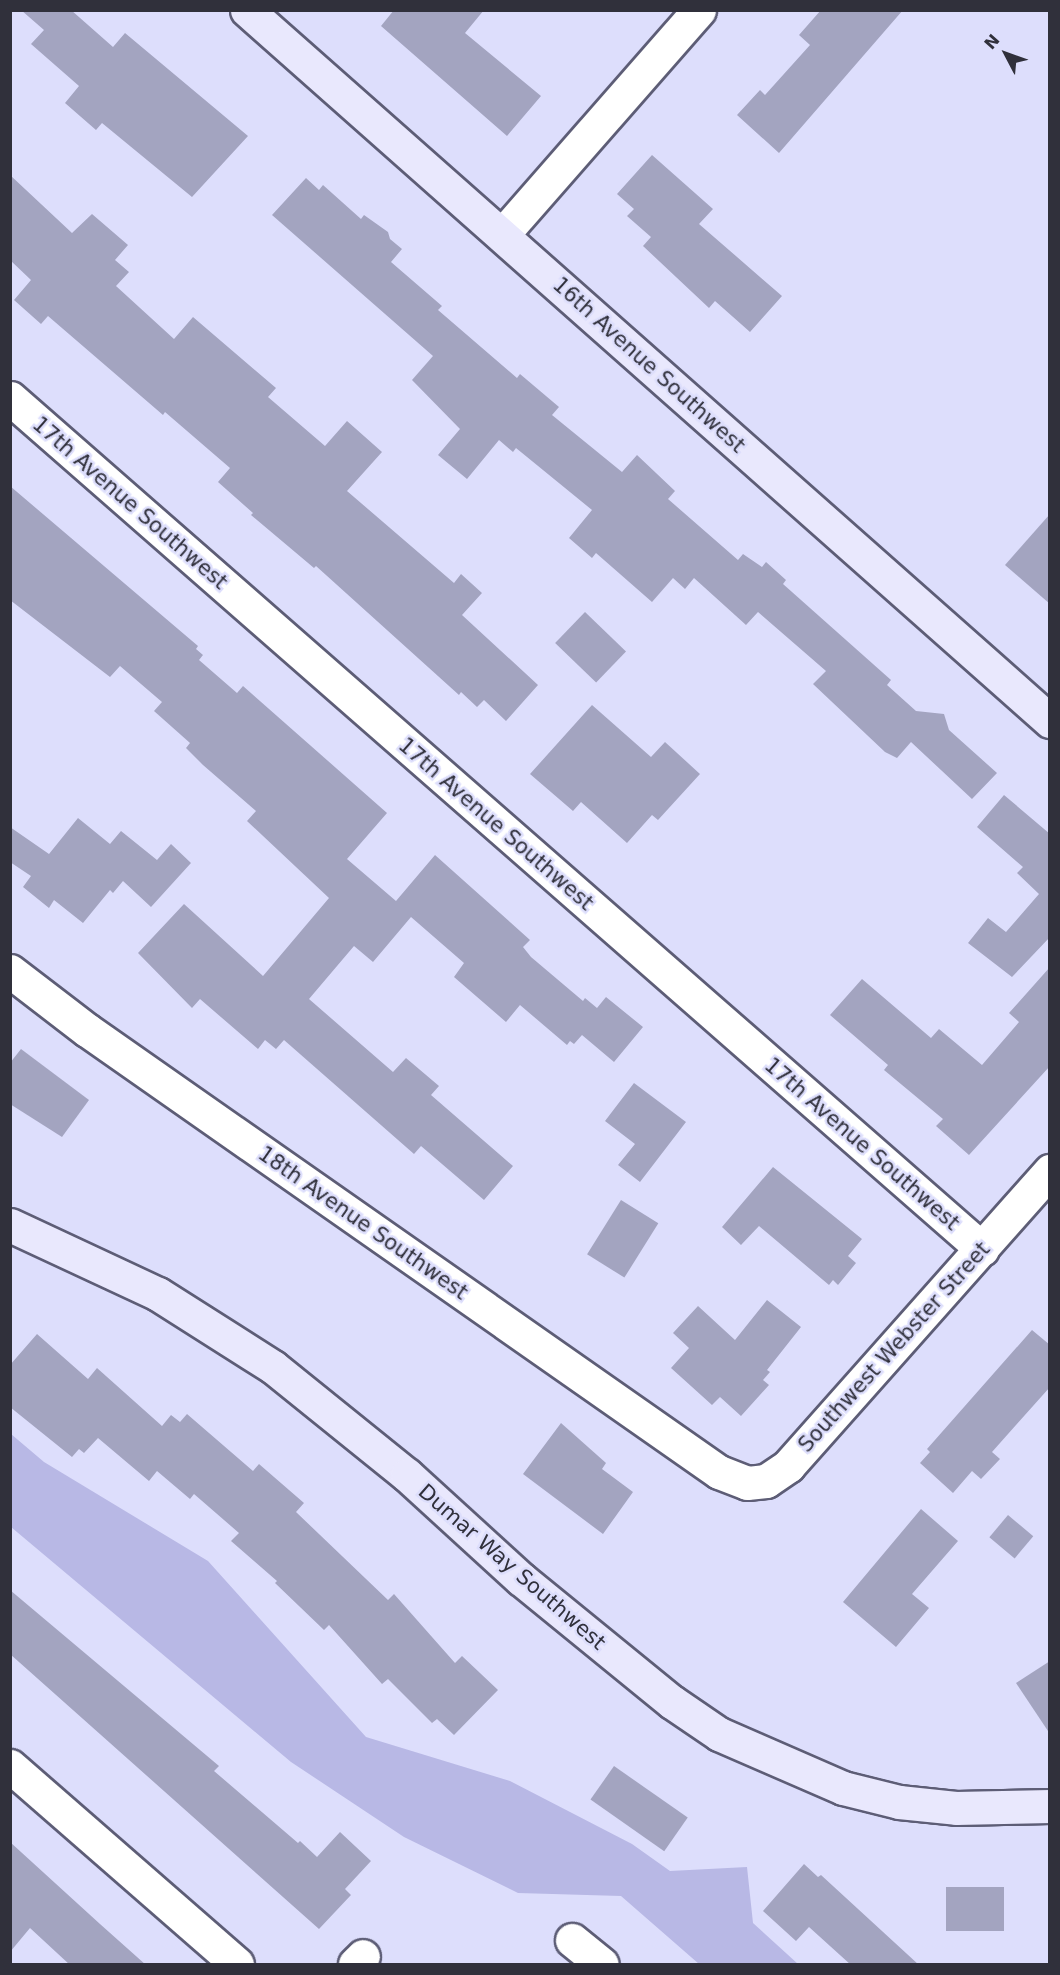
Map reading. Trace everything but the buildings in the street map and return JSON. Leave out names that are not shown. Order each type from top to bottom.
[{"type":"street","name":"16th Avenue Southwest","points":[[247,10],[1050,721]]},
{"type":"street","points":[[502,235],[699,10]]},
{"type":"street","name":"17th Avenue Southwest","points":[[10,398],[982,1249]]},
{"type":"street","name":"18th Avenue Southwest","points":[[10,970],[87,1030],[718,1472]]},
{"type":"street","name":"Southwest Webster Street","points":[[718,1472],[747,1483],[766,1481],[788,1467],[1050,1171]]},
{"type":"street","name":"Dumar Way Southwest","points":[[10,1225],[158,1294],[273,1367],[407,1475],[590,1635],[719,1734],[843,1788],[899,1802],[956,1808],[1050,1806]]},
{"type":"street","points":[[10,1766],[237,1965]]},
{"type":"street","points":[[572,1940],[602,1965]]},
{"type":"shaded area","points":[[11,1434],[44,1462],[208,1561],[366,1737],[510,1781],[632,1844],[670,1871],[747,1867],[753,1923],[798,1964],[699,1964],[621,1896],[518,1893],[404,1837],[291,1762],[11,1527]]}]
